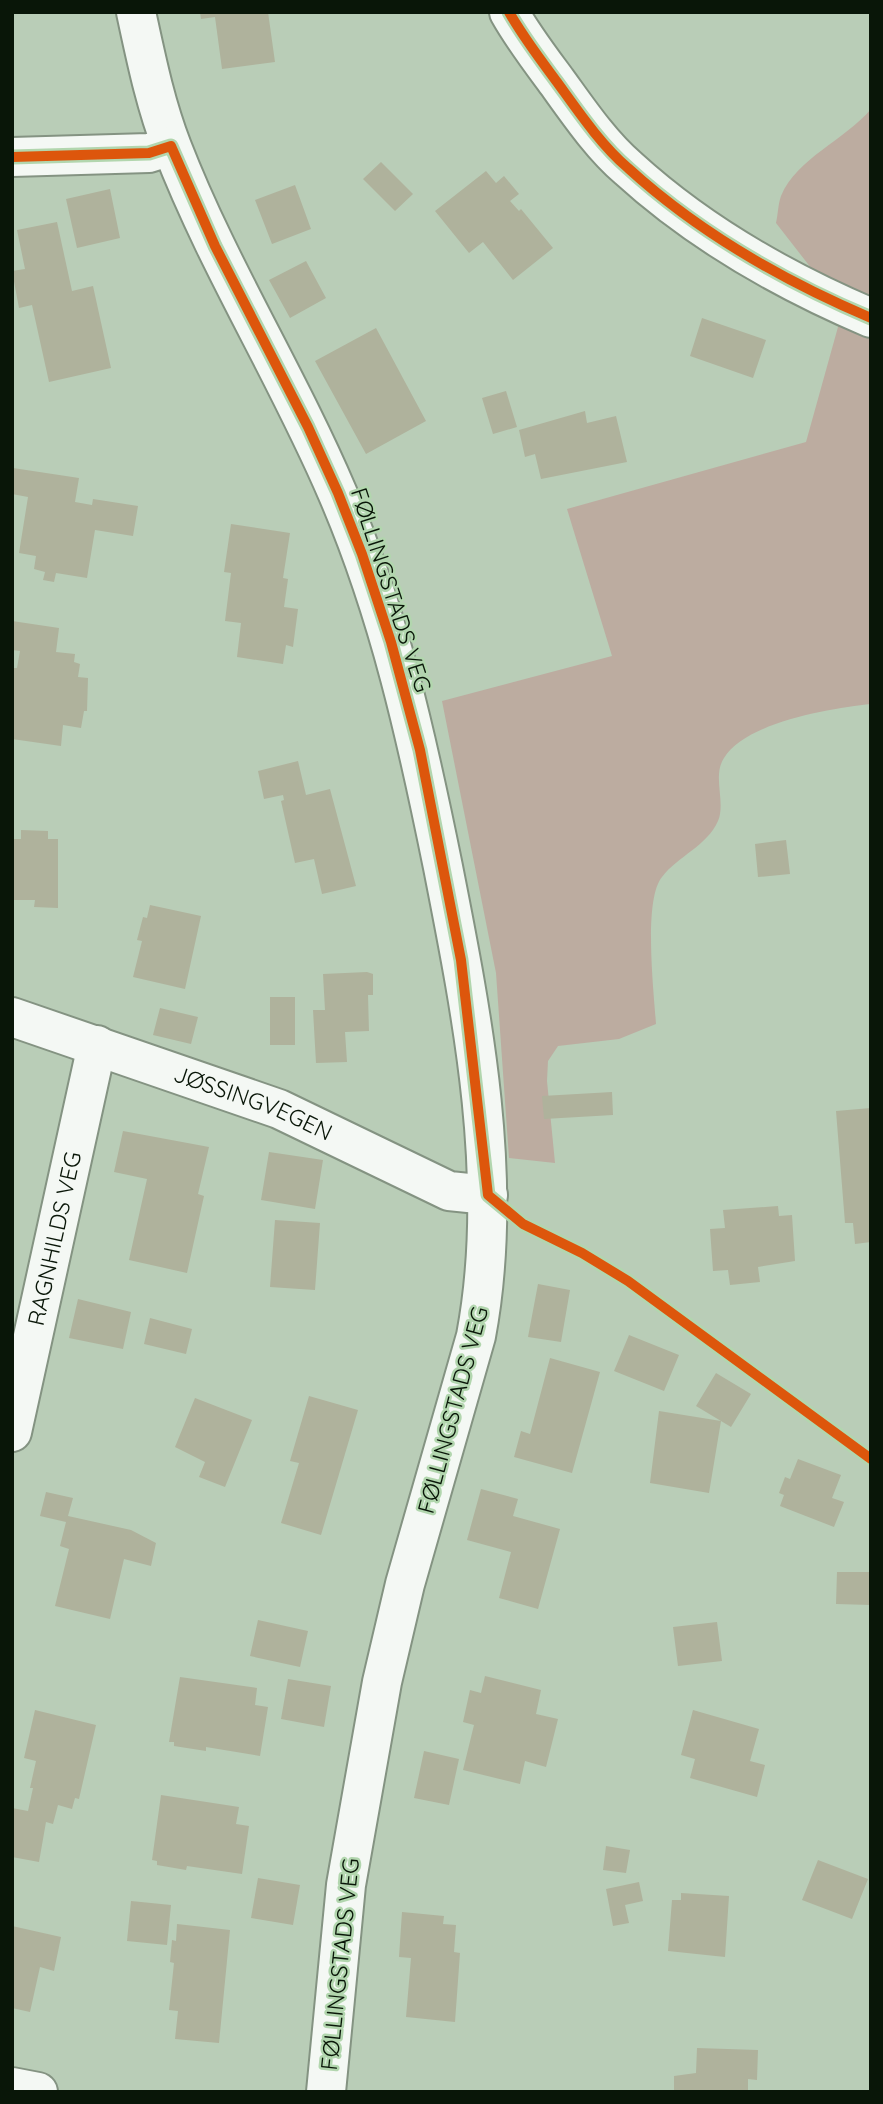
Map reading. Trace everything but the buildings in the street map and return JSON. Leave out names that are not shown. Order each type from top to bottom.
[{"type":"street","name":"FØLLINGSTADS VEG","points":[[136,12],[148,70],[172,146],[215,246],[308,427],[338,494],[391,642],[419,750],[461,960],[488,1195],[484,1294],[476,1336],[405,1584],[366,1767],[346,1885],[326,2092]]},
{"type":"street","points":[[509,12],[520,33],[625,167],[695,224],[823,298],[871,318]]},
{"type":"street","points":[[12,157],[149,153],[172,146]]},
{"type":"street","name":"JØSSINGVEGEN","points":[[12,1017],[279,1109],[449,1191],[488,1195]]},
{"type":"street","name":"RAGNHILDS VEG","points":[[12,1433],[97,1045]]},
{"type":"street","points":[[12,2087],[38,2092]]},
{"type":"shaded area","points":[[871,109],[871,704],[813,713],[770,726],[735,746],[724,758],[719,773],[721,806],[718,821],[700,844],[662,877],[656,889],[651,948],[656,1024],[619,1039],[558,1046],[548,1061],[547,1081],[555,1163],[509,1158],[496,973],[442,701],[612,656],[567,509],[806,442],[843,309],[776,223],[779,202],[788,183],[798,171]]},
{"type":"cycle path","points":[[509,12],[532,48],[599,138],[618,159],[655,191],[743,253],[806,288],[871,318]]},
{"type":"cycle path","points":[[12,157],[149,153],[171,146],[215,246],[308,427],[362,554],[391,642],[420,750],[461,960],[488,1195],[523,1224],[582,1253],[628,1281],[871,1459]]}]
